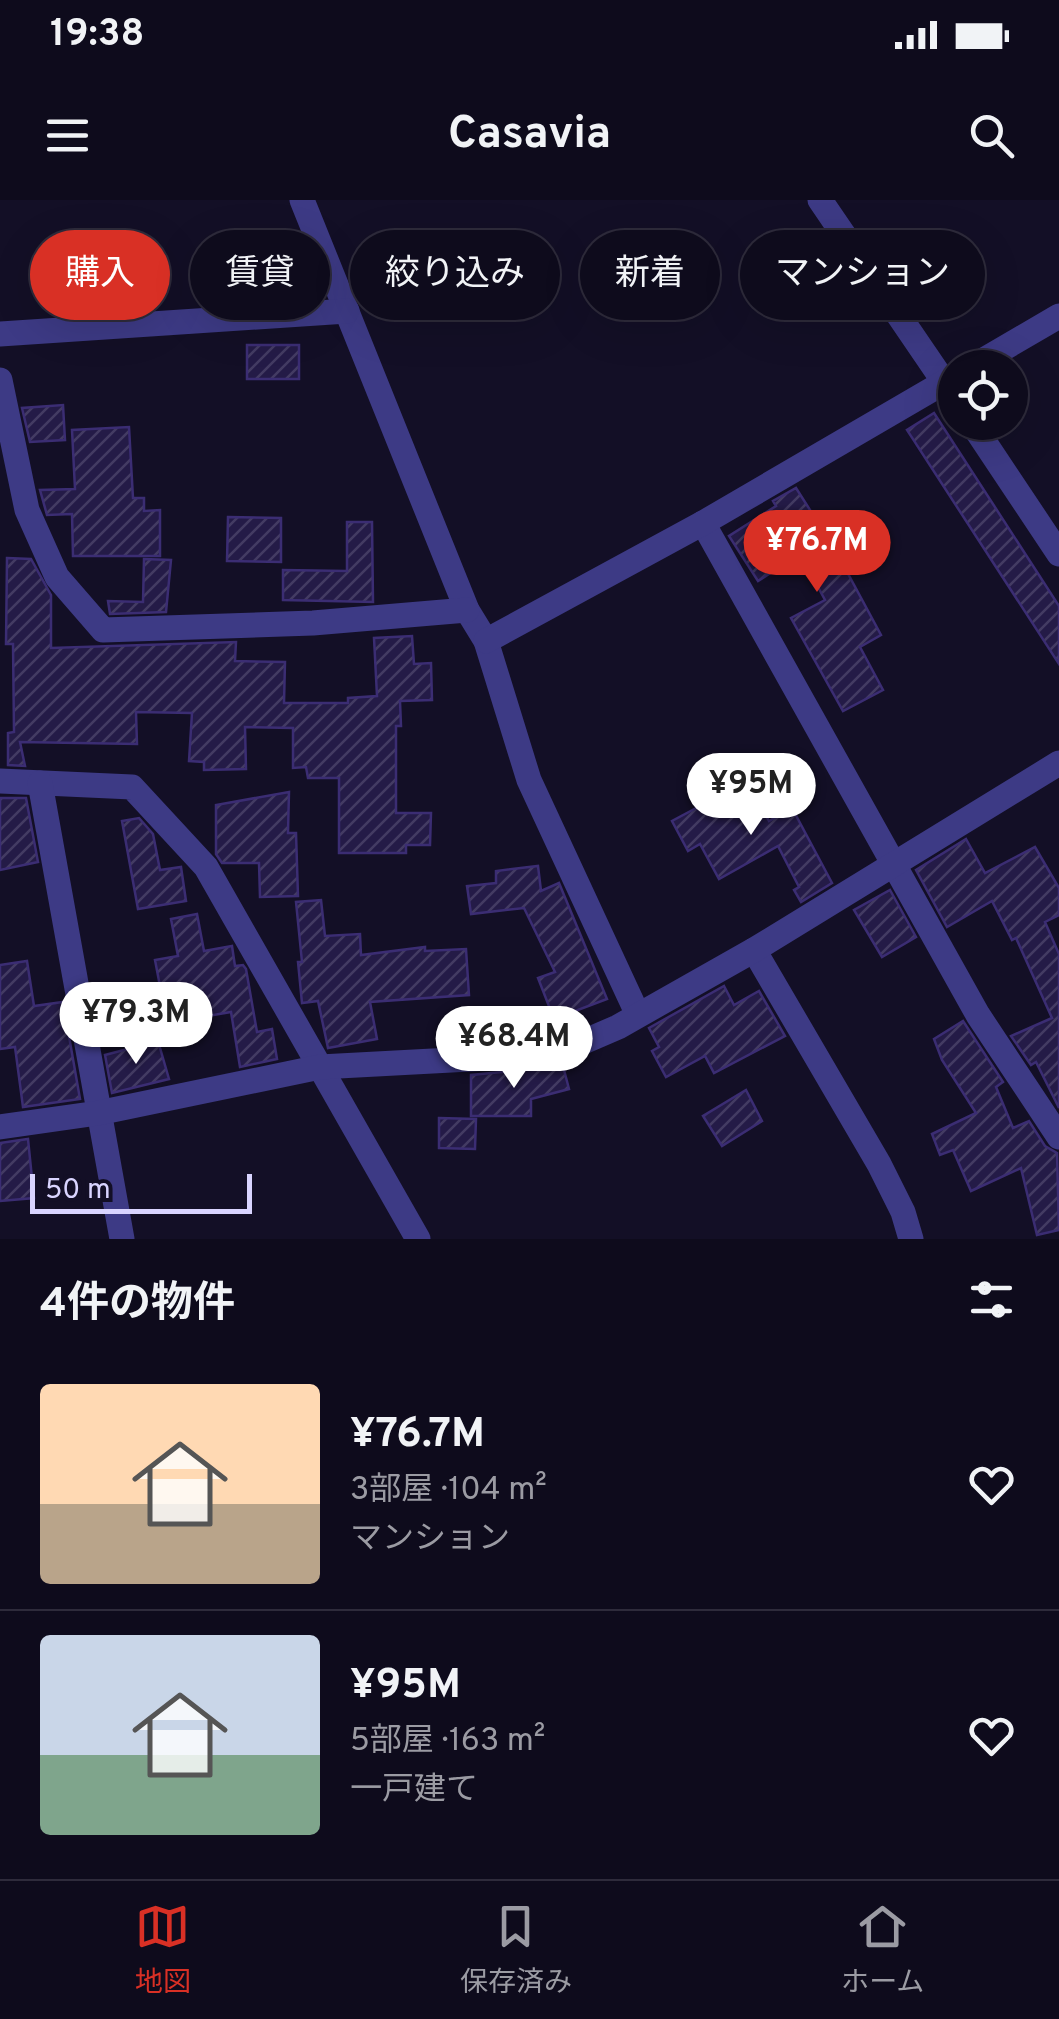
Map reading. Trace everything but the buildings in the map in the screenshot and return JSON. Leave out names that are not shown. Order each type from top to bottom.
[{"type":"street","points":[[302,200],[467,610],[486,641],[529,780],[638,1015]]},
{"type":"street","points":[[820,200],[938,368]]},
{"type":"street","points":[[0,334],[347,311]]},
{"type":"street","points":[[1001,350],[1059,316]]},
{"type":"street","points":[[0,380],[27,510],[57,577],[102,630],[313,622],[467,610]]},
{"type":"street","points":[[486,641],[938,393]]},
{"type":"street","points":[[983,440],[1059,554]]},
{"type":"street","points":[[703,524],[978,1015],[1059,1136]]},
{"type":"street","points":[[0,1127],[98,1113],[320,1067],[489,1058],[567,1049],[618,1028],[754,950],[1059,762]]},
{"type":"street","points":[[1,783],[132,787],[206,867],[418,1239]]},
{"type":"street","points":[[40,783],[122,1239]]},
{"type":"street","points":[[754,950],[879,1164],[912,1239]]}]
